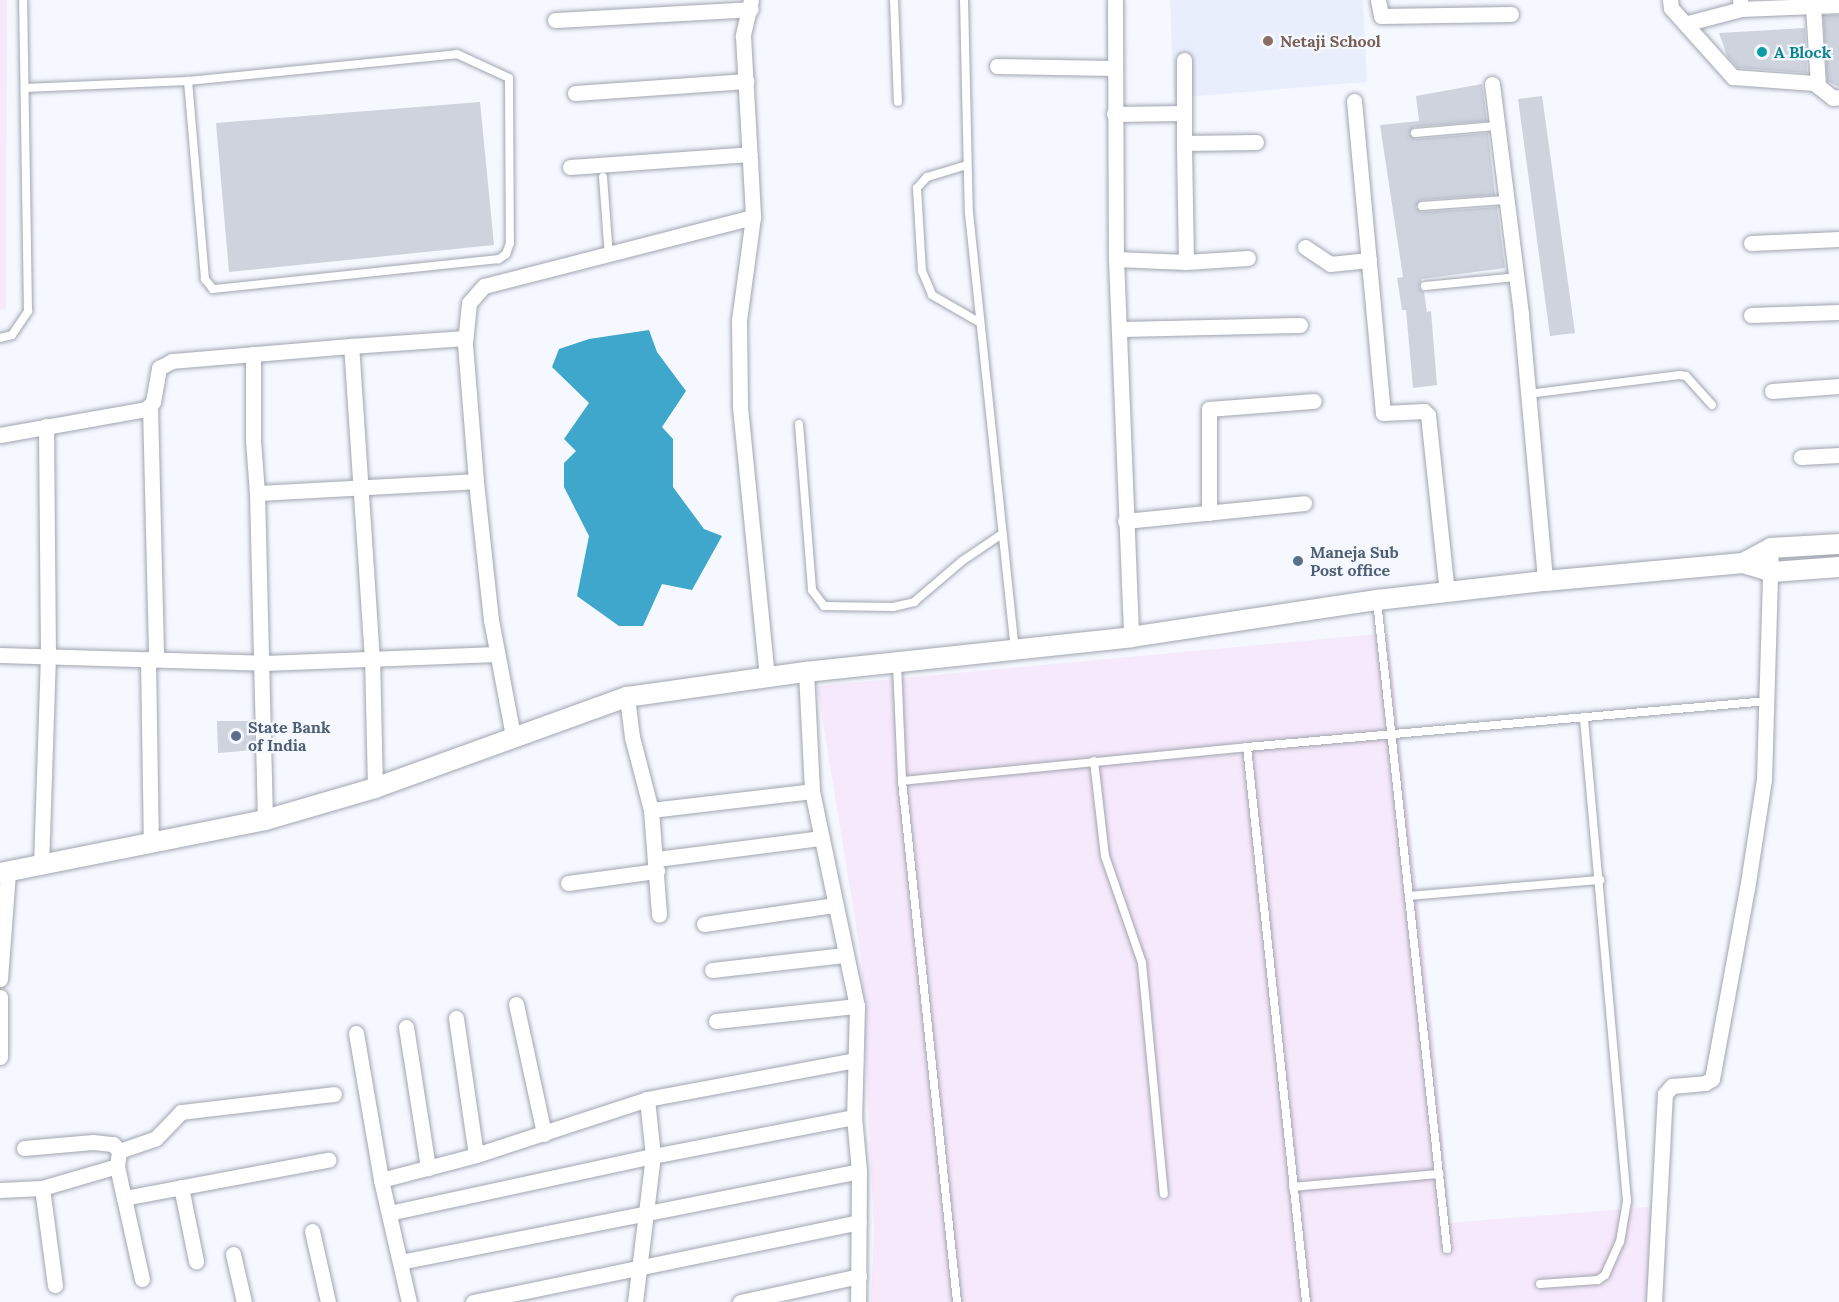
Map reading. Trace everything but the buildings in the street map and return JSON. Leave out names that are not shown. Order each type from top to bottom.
[{"type":"street","points":[[1115,0],[1113,68],[1116,259],[1131,637]]},
{"type":"street","points":[[1378,0],[1381,16],[1511,14]]},
{"type":"street","points":[[1670,0],[1671,8],[1688,23],[1733,77],[1818,87],[1833,98],[1839,97]]},
{"type":"street","points":[[555,20],[683,7],[751,5],[744,36],[753,218],[739,320],[740,407],[767,678]]},
{"type":"street","points":[[1688,23],[1740,5],[1839,5]]},
{"type":"street","points":[[1813,6],[1818,87]]},
{"type":"street","points":[[1184,60],[1186,262]]},
{"type":"street","points":[[997,66],[1113,68]]},
{"type":"street","points":[[575,93],[747,81]]},
{"type":"street","points":[[1492,84],[1516,277],[1545,581]]},
{"type":"street","points":[[1354,101],[1383,413],[1424,411],[1428,415],[1447,592]]},
{"type":"street","points":[[1114,114],[1183,112]]},
{"type":"street","points":[[1184,144],[1256,142]]},
{"type":"street","points":[[570,167],[750,154]]},
{"type":"street","points":[[513,736],[497,654],[476,481],[465,338],[469,303],[484,286],[609,257],[753,218]]},
{"type":"street","points":[[1751,243],[1839,239]]},
{"type":"street","points":[[1305,247],[1330,264],[1369,260]]},
{"type":"street","points":[[1116,259],[1186,262],[1248,258]]},
{"type":"street","points":[[1751,315],[1839,312]]},
{"type":"street","points":[[1119,329],[1300,326]]},
{"type":"street","points":[[152,844],[150,406],[159,369],[164,364],[253,354],[465,338]]},
{"type":"street","points":[[351,346],[372,660],[375,789]]},
{"type":"street","points":[[253,354],[253,440],[264,663],[265,820]]},
{"type":"street","points":[[1772,391],[1839,387]]},
{"type":"street","points":[[1209,513],[1209,408],[1314,401]]},
{"type":"street","points":[[0,435],[150,406]]},
{"type":"street","points":[[41,866],[48,656],[46,426]]},
{"type":"street","points":[[1801,457],[1839,455]]},
{"type":"street","points":[[257,493],[476,481]]},
{"type":"street","points":[[1125,521],[1304,503]]},
{"type":"street","points":[[1743,563],[1771,548],[1839,544]]},
{"type":"street","points":[[1654,1302],[1665,1094],[1672,1086],[1705,1083],[1712,1079],[1757,823],[1768,701],[1771,548]]},
{"type":"street","points":[[0,979],[4,872],[265,820],[375,789],[513,736],[627,697],[806,672],[897,665],[1131,637],[1377,600],[1545,581],[1743,563],[1772,572],[1839,567]]},
{"type":"street","points":[[0,655],[264,663],[497,654]]},
{"type":"street","points":[[806,672],[812,791],[844,955],[857,1006],[854,1117],[859,1171],[858,1302]]},
{"type":"street","points":[[627,697],[632,737],[651,810],[657,865],[659,915]]},
{"type":"street","points":[[651,810],[812,791]]},
{"type":"street","points":[[568,883],[657,865],[822,838]]},
{"type":"street","points":[[704,924],[834,905]]},
{"type":"street","points":[[712,969],[844,955]]},
{"type":"street","points":[[0,997],[0,1057]]},
{"type":"street","points":[[516,1004],[544,1134]]},
{"type":"street","points":[[716,1021],[857,1006]]},
{"type":"street","points":[[456,1018],[476,1155]]},
{"type":"street","points":[[406,1026],[428,1168]]},
{"type":"street","points":[[356,1033],[381,1180],[409,1302]]},
{"type":"street","points":[[381,1180],[476,1155],[647,1099],[855,1060]]},
{"type":"street","points":[[0,1190],[42,1188],[118,1158],[156,1137],[181,1112],[334,1094]]},
{"type":"street","points":[[635,1302],[648,1213],[653,1156],[647,1099]]},
{"type":"street","points":[[389,1213],[653,1156],[854,1117]]},
{"type":"street","points":[[24,1148],[93,1142],[109,1143],[118,1158],[124,1198],[142,1278]]},
{"type":"street","points":[[124,1198],[328,1160]]},
{"type":"street","points":[[400,1262],[859,1171]]},
{"type":"street","points":[[181,1187],[196,1261]]},
{"type":"street","points":[[42,1188],[55,1285]]},
{"type":"street","points":[[473,1302],[859,1222]]},
{"type":"street","points":[[312,1231],[328,1302]]},
{"type":"street","points":[[233,1254],[244,1302]]},
{"type":"street","points":[[740,1302],[859,1276]]},
{"type":"lane","points":[[0,338],[12,334],[28,311],[23,0]]},
{"type":"lane","points":[[894,0],[898,102]]},
{"type":"lane","points":[[964,0],[967,165],[977,321],[1015,651]]},
{"type":"lane","points":[[25,88],[188,81],[457,54],[509,78],[510,243],[506,254],[499,259],[213,289],[205,279],[188,81]]},
{"type":"lane","points":[[1414,133],[1496,126]]},
{"type":"lane","points":[[967,165],[927,177],[917,188],[922,271],[932,295],[977,321]]},
{"type":"lane","points":[[603,177],[609,257]]},
{"type":"lane","points":[[1422,206],[1505,200]]},
{"type":"lane","points":[[1425,286],[1516,277]]},
{"type":"lane","points":[[1528,394],[1680,375],[1686,376],[1712,405]]},
{"type":"lane","points":[[799,424],[812,590],[824,606],[893,608],[914,602],[962,561],[1002,534]]},
{"type":"lane","points":[[1377,600],[1394,734],[1447,1249]]},
{"type":"lane","points":[[897,665],[902,781],[957,1302]]},
{"type":"lane","points":[[902,781],[1094,761],[1768,701]]},
{"type":"lane","points":[[1540,1284],[1598,1280],[1605,1275],[1620,1242],[1626,1211],[1628,1180],[1584,717]]},
{"type":"lane","points":[[1247,747],[1306,1302]]},
{"type":"lane","points":[[1094,761],[1105,856],[1140,956],[1164,1194]]},
{"type":"lane","points":[[1409,896],[1600,880]]},
{"type":"lane","points":[[1293,1187],[1439,1174]]},
{"type":"shaded area","points":[[0,0],[7,0],[6,309],[0,310]]},
{"type":"shaded area","name":"Netaji School","points":[[1170,0],[1363,0],[1367,82],[1174,98]]},
{"type":"shaded area","points":[[1388,633],[1435,1050],[1450,1223],[1660,1206],[1653,1302],[871,1302],[874,1231],[861,956],[817,686]]},
{"type":"water","points":[[649,330],[657,352],[686,391],[662,427],[673,439],[673,487],[704,529],[722,536],[692,590],[662,584],[643,626],[619,626],[577,596],[589,536],[564,487],[564,463],[576,451],[564,439],[589,403],[552,367],[559,349],[589,339]]},
{"type":"place","name":"Netaji School","points":[[1268,41]]},
{"type":"place","name":"A Block","points":[[1762,52]]},
{"type":"place","name":"Maneja Sub Post office","points":[[1298,561]]},
{"type":"place","name":"State Bank of India","points":[[236,736]]}]
